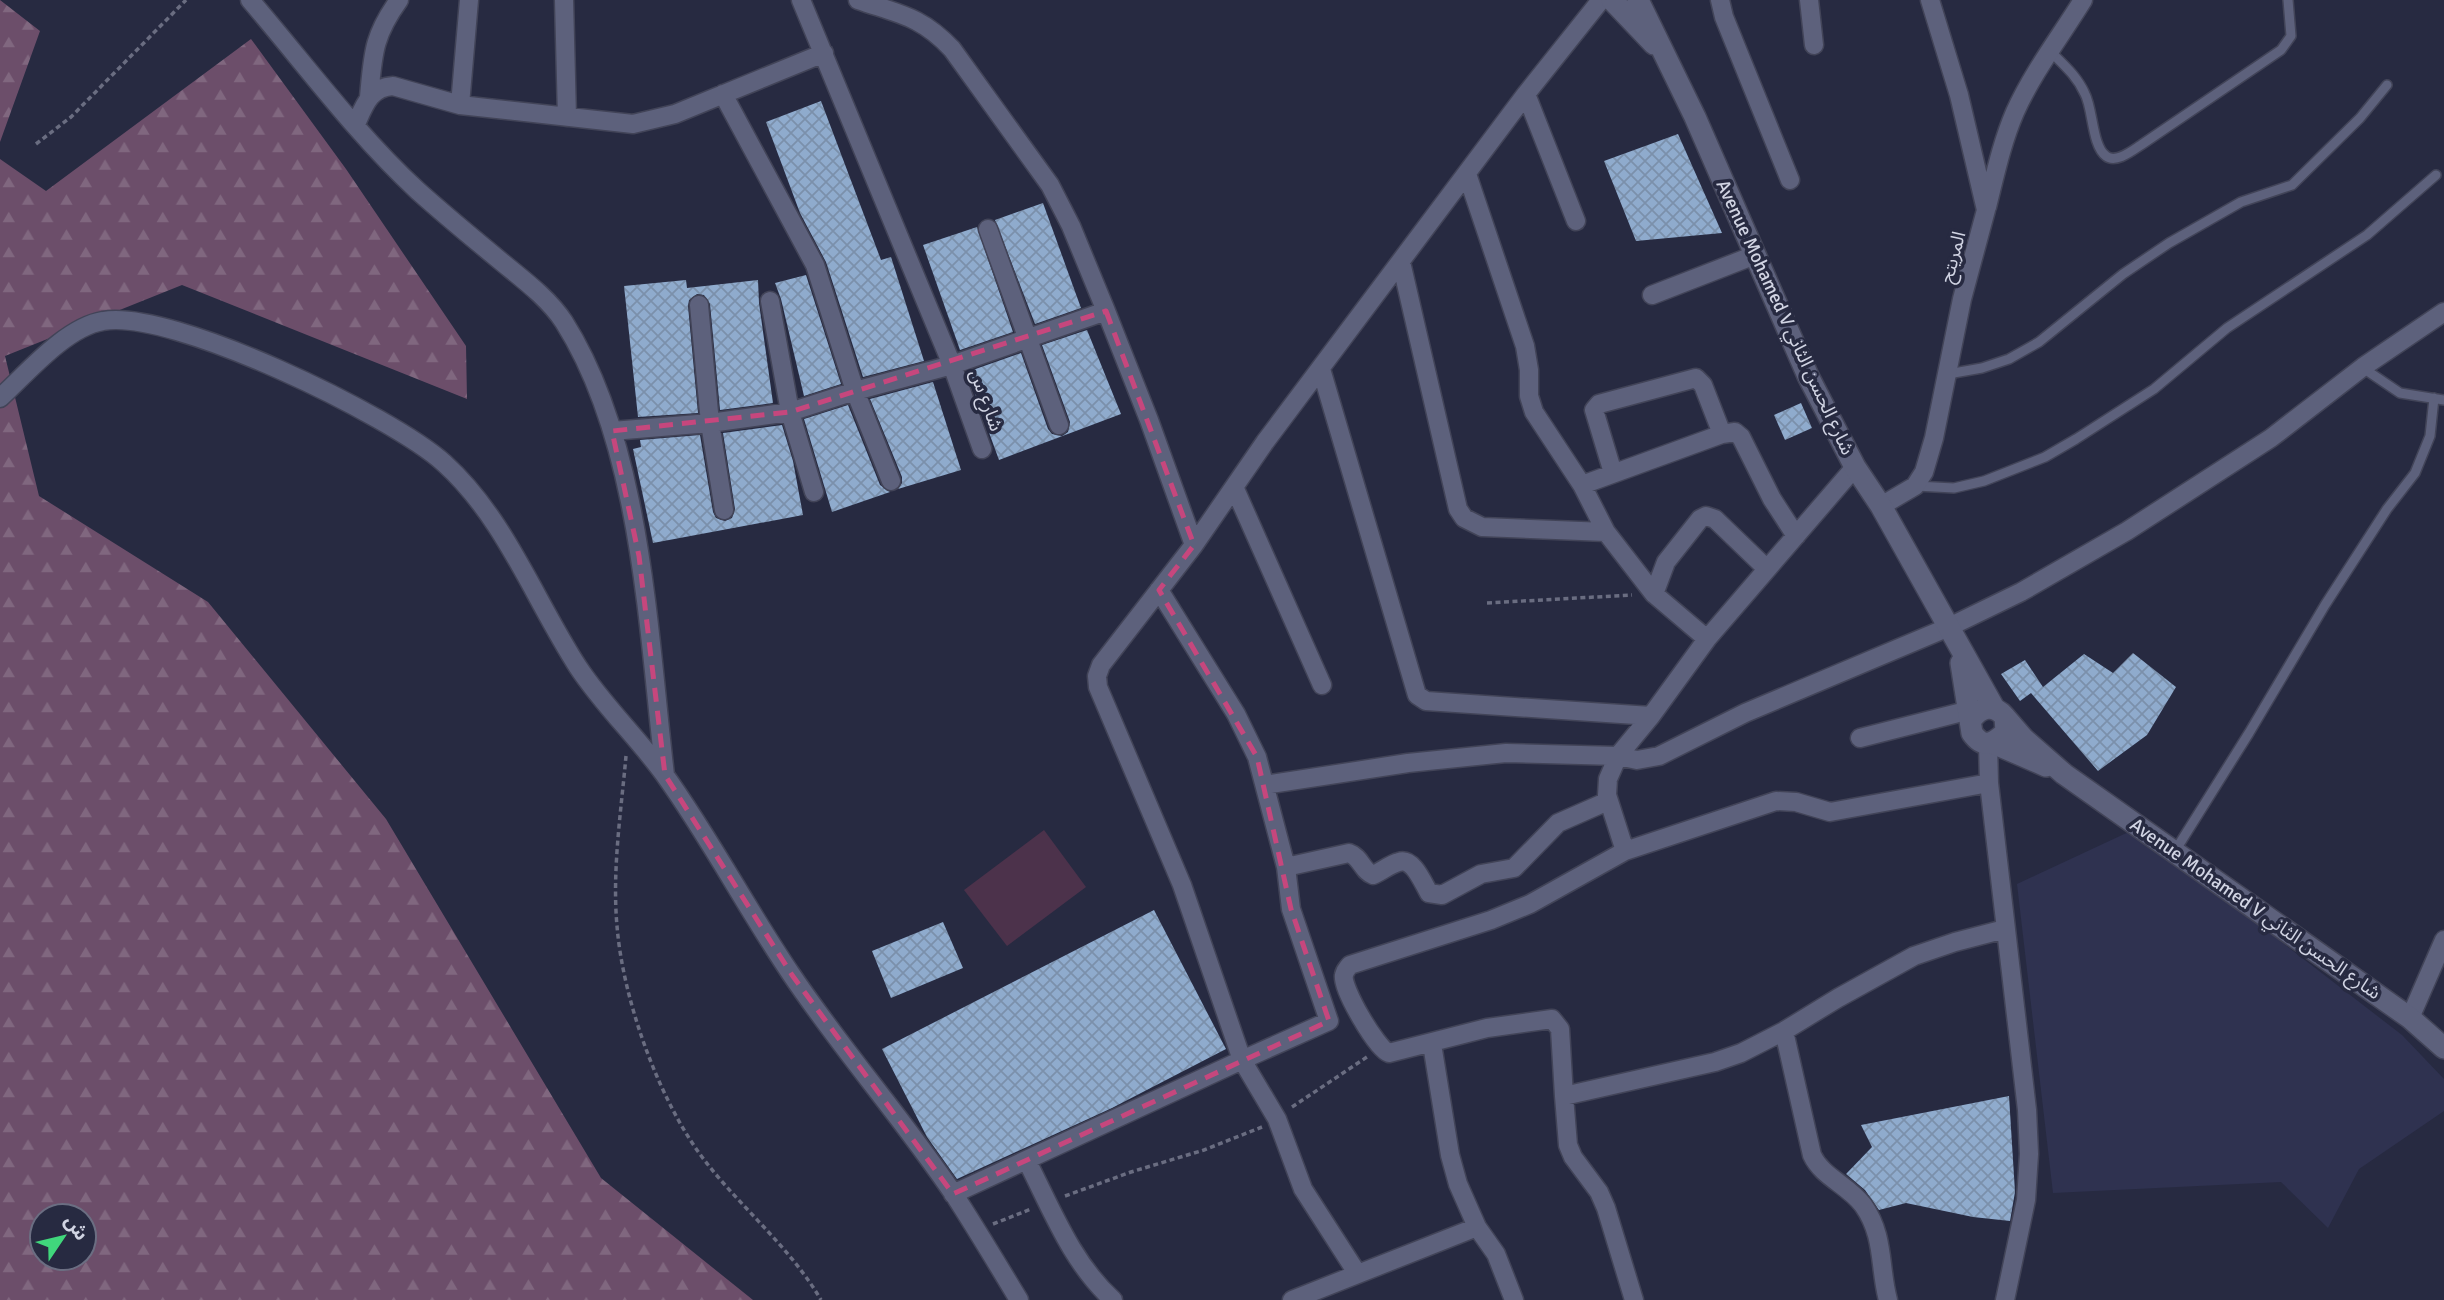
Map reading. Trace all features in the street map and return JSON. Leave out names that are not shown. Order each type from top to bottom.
[{"type":"main road","name":"Avenue Mohamed V شارع الحسن الثاني","points":[[1612,0],[1665,56]]},
{"type":"main road","name":"Avenue Mohamed V شارع الحسن الثاني","points":[[1638,0],[1695,117],[1808,376],[1855,467],[1881,506],[1958,647],[2000,713],[2024,739],[2064,774],[2410,1017],[2444,1048]]},
{"type":"main road","name":"Avenue Mohamed V شارع الحسن الثاني","points":[[1958,647],[1970,715]]},
{"type":"main road","points":[[1984,708],[2000,713],[2006,732],[1991,744],[1982,742],[1972,733],[1970,715],[1984,708]]},
{"type":"main road","name":"Avenue Mohamed V شارع الحسن الثاني","points":[[1991,744],[2064,774]]},
{"type":"street","points":[[250,0],[356,124],[417,190],[536,290],[563,321],[586,363],[612,431],[639,556],[665,775]]},
{"type":"street","points":[[369,97],[376,39],[399,0]]},
{"type":"street","points":[[460,105],[469,0]]},
{"type":"street","points":[[564,0],[567,117]]},
{"type":"street","name":"شارع س","points":[[801,0],[952,365],[982,449]]},
{"type":"street","points":[[858,0],[915,19],[938,34],[952,49],[1050,185],[1071,226],[1106,311],[1194,545]]},
{"type":"street","points":[[1357,1273],[1303,1189],[1276,1119],[1242,1060],[1182,885],[1098,687],[1097,676],[1106,655],[1194,545],[1265,442],[1526,94],[1601,0]]},
{"type":"street","points":[[1720,0],[1724,17],[1790,180]]},
{"type":"street","points":[[1810,0],[1814,45]]},
{"type":"street","name":"المريتح","points":[[1914,485],[1924,472],[1948,374],[1962,299],[1986,210],[1959,95],[1930,0]]},
{"type":"street","points":[[1986,210],[2003,143],[2016,111],[2083,0]]},
{"type":"street","points":[[356,124],[369,97],[384,86],[393,86],[460,105],[634,124],[676,114],[824,53]]},
{"type":"street","points":[[723,94],[816,265],[855,391],[891,481]]},
{"type":"street","points":[[1526,94],[1576,221]]},
{"type":"street","points":[[1467,174],[1525,346],[1531,405],[1581,485],[1606,532],[1654,594],[1707,639]]},
{"type":"street","points":[[988,229],[1059,425]]},
{"type":"street","points":[[1652,295],[1755,255]]},
{"type":"street","points":[[1401,262],[1458,509],[1464,518],[1482,527],[1606,532]]},
{"type":"street","points":[[770,301],[790,412],[814,492]]},
{"type":"street","points":[[699,305],[710,423],[724,510]]},
{"type":"street","points":[[612,431],[710,423],[790,412],[952,365],[1106,311]]},
{"type":"street","points":[[1265,785],[1458,757],[1506,753],[1618,756],[1644,760],[1659,756],[1745,713],[1949,627],[2021,592],[2127,531],[2271,438],[2363,367],[2444,312]]},
{"type":"street","points":[[0,398],[75,332],[101,321],[120,319],[171,328],[237,351],[340,398],[442,460],[490,515],[578,668],[665,775],[792,975],[953,1194],[1019,1300]]},
{"type":"street","points":[[1321,369],[1417,695],[1426,701],[1651,716]]},
{"type":"street","points":[[1613,473],[1594,410],[1599,404],[1696,378],[1703,385],[1722,434]]},
{"type":"street","points":[[1581,485],[1722,434],[1735,432],[1741,438],[1772,499],[1796,536]]},
{"type":"street","points":[[1625,851],[1608,801],[1608,779],[1618,756],[1707,639],[1855,467]]},
{"type":"street","points":[[1881,506],[1914,485]]},
{"type":"street","points":[[1235,489],[1322,685]]},
{"type":"street","points":[[1654,594],[1666,562],[1700,519],[1706,516],[1715,519],[1767,569]]},
{"type":"street","points":[[953,1194],[1329,1021],[1291,909],[1286,867],[1257,757],[1240,723],[1159,590]]},
{"type":"street","points":[[1860,738],[1970,715]]},
{"type":"street","points":[[1991,744],[1989,783],[2027,1110],[2029,1154],[2026,1200],[2005,1300]]},
{"type":"street","points":[[1634,1300],[1606,1208],[1599,1192],[1573,1157],[1568,1145],[1565,1133],[1560,1029],[1552,1019],[1487,1028],[1394,1053],[1384,1052],[1355,1006],[1343,979],[1344,973],[1350,965],[1491,920],[1530,904],[1625,851],[1776,801],[1830,812],[1989,783]]},
{"type":"street","points":[[1286,867],[1349,853],[1357,857],[1373,876],[1399,861],[1406,861],[1429,893],[1442,895],[1481,874],[1514,869],[1558,823],[1608,801]]},
{"type":"street","points":[[1564,1096],[1715,1062],[1741,1053],[1914,956],[2005,929]]},
{"type":"street","points":[[2410,1017],[2444,940]]},
{"type":"street","points":[[1784,1031],[1812,1155],[1823,1172],[1843,1185],[1862,1203],[1872,1221],[1883,1260],[1886,1300]]},
{"type":"street","points":[[1432,1044],[1450,1155],[1462,1195],[1476,1227],[1496,1254],[1514,1300]]},
{"type":"street","points":[[1027,1161],[1073,1253],[1096,1285],[1113,1300]]},
{"type":"street","points":[[1292,1300],[1323,1294],[1357,1273],[1476,1227]]},
{"type":"lane","points":[[2050,51],[2075,75],[2087,97],[2099,145],[2105,156],[2118,158],[2151,139],[2281,50],[2291,36],[2288,0]]},
{"type":"lane","points":[[1948,374],[1982,368],[2009,359],[2039,342],[2123,274],[2169,243],[2241,202],[2292,185],[2360,118],[2387,85]]},
{"type":"lane","points":[[1914,485],[1954,488],[1969,486],[2015,470],[2076,439],[2154,389],[2227,328],[2367,235],[2436,175]]},
{"type":"lane","points":[[2174,852],[2355,556],[2415,473],[2430,436],[2439,399],[2400,393],[2363,367]]},
{"type":"path","points":[[36,144],[71,117],[186,0]]},
{"type":"path","points":[[1487,603],[1654,594]]},
{"type":"path","points":[[629,730],[618,854],[617,925],[624,975],[638,1025],[668,1102],[685,1134],[708,1165],[814,1287],[821,1300]]},
{"type":"path","points":[[976,1231],[1131,1172],[1204,1150],[1276,1119],[1380,1048]]},
{"type":"highlighted area","points":[[1106,311],[1194,545],[1159,590],[1257,757],[1291,909],[1329,1021],[953,1194],[792,975],[665,775],[639,556],[612,431],[790,412]]},
{"type":"shaded area","points":[[2135,829],[2402,1035],[2444,1079],[2444,1111],[2359,1169],[2328,1228],[2281,1182],[2053,1193],[2017,884]]},
{"type":"shaded area","points":[[1044,830],[1086,887],[1007,946],[964,890]]},
{"type":"green space","points":[[0,0],[40,31],[0,142]]},
{"type":"green space","points":[[251,39],[346,169],[466,346],[467,399],[182,285],[5,356],[39,496],[208,602],[386,819],[601,1178],[753,1300],[0,1300],[0,159],[46,191]]},
{"type":"building","points":[[821,101],[881,260],[891,257],[924,361],[863,377],[826,262],[800,213],[766,122]]},
{"type":"building","points":[[1678,134],[1722,233],[1636,241],[1604,161]]},
{"type":"building","points":[[1043,203],[1081,308],[1035,324],[995,220]]},
{"type":"building","points":[[977,227],[1013,332],[960,350],[923,245]]},
{"type":"building","points":[[806,275],[841,384],[804,396],[775,283]]},
{"type":"building","points":[[686,280],[687,288],[758,280],[773,403],[720,410],[710,304],[704,295],[697,294],[689,300],[688,306],[698,413],[638,417],[624,286]]},
{"type":"building","points":[[1087,330],[1121,414],[999,460],[967,372],[1021,353],[1048,429],[1052,434],[1062,436],[1068,432],[1070,422],[1042,345]]},
{"type":"building","points":[[933,382],[961,470],[898,489],[902,477],[870,399]]},
{"type":"building","points":[[1801,403],[1812,428],[1785,440],[1774,415]]},
{"type":"building","points":[[848,405],[880,485],[890,492],[832,512],[804,419]]},
{"type":"building","points":[[782,425],[793,461],[803,515],[653,543],[633,449],[641,447],[640,440],[700,435],[713,512],[716,518],[725,521],[732,518],[735,509],[723,433]]},
{"type":"building","points":[[2133,653],[2176,687],[2147,735],[2098,771],[2031,693],[2020,701],[2001,674],[2025,660],[2043,687],[2084,654],[2113,673]]},
{"type":"building","points":[[1154,910],[1226,1049],[1112,1108],[957,1179],[927,1137],[882,1049]]},
{"type":"building","points":[[943,922],[963,968],[891,998],[872,951]]},
{"type":"building","points":[[2009,1096],[2015,1192],[2010,1221],[1973,1217],[1906,1203],[1879,1210],[1865,1190],[1846,1174],[1872,1147],[1861,1125]]}]
